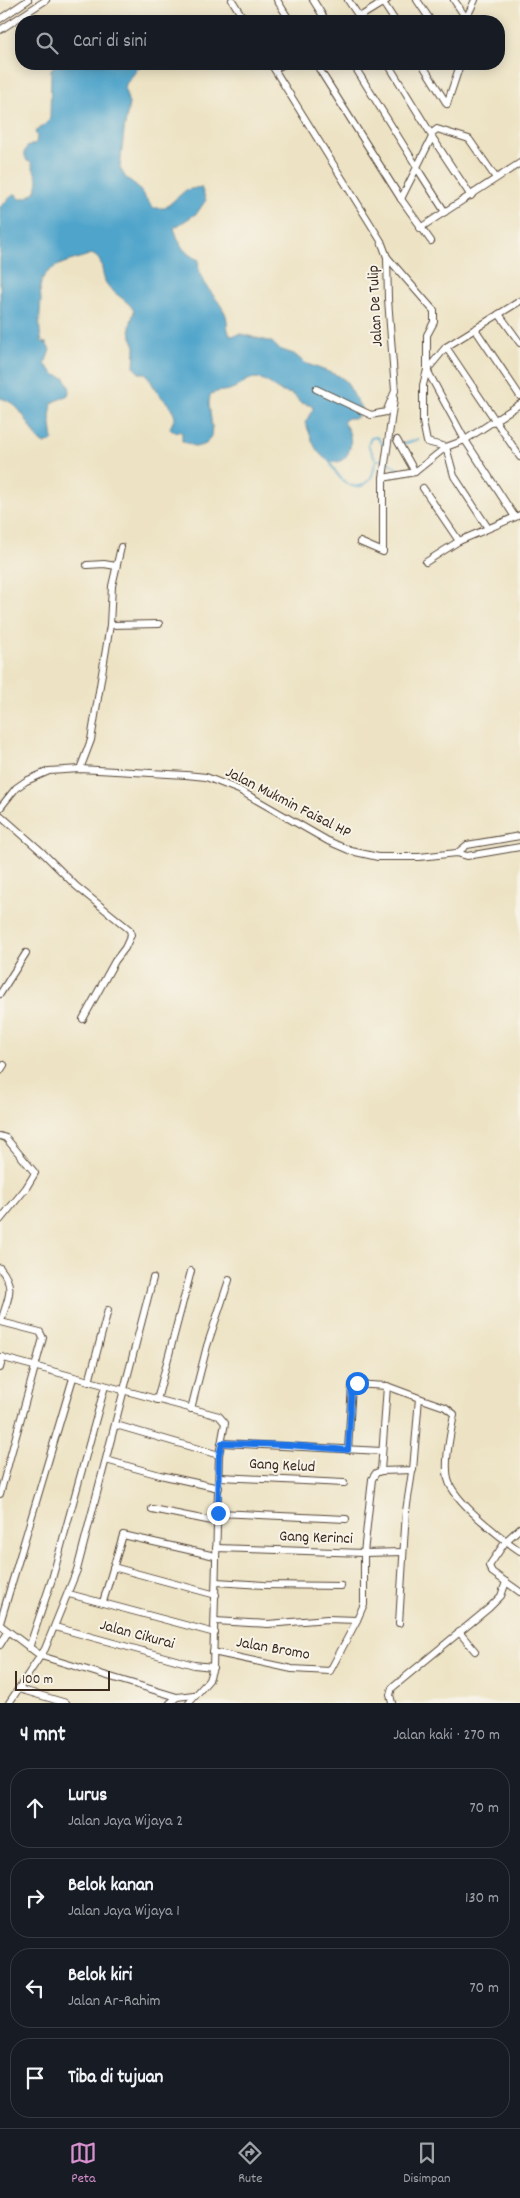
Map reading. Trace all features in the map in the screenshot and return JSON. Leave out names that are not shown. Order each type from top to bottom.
[{"type":"street","points":[[0,19],[28,0]]},
{"type":"street","points":[[23,15],[46,0]]},
{"type":"street","points":[[232,0],[241,15]]},
{"type":"street","points":[[277,0],[286,15]]},
{"type":"street","points":[[312,0],[322,15]]},
{"type":"street","points":[[348,0],[356,15]]},
{"type":"street","points":[[417,0],[427,15]]},
{"type":"street","points":[[454,0],[463,15]]},
{"type":"street","points":[[468,15],[474,0]]},
{"type":"street","points":[[365,15],[384,1],[392,15]]},
{"type":"street","points":[[0,30],[15,20]]},
{"type":"street","name":"Jalan De Tulip","points":[[275,70],[381,241],[387,257],[395,391],[384,474],[383,552],[360,542]]},
{"type":"street","points":[[320,70],[401,200],[431,241]]},
{"type":"street","points":[[356,70],[445,212]]},
{"type":"street","points":[[392,70],[471,196]]},
{"type":"street","points":[[426,70],[447,104],[458,70]]},
{"type":"street","points":[[401,200],[431,135],[437,129],[468,139],[496,178]]},
{"type":"street","points":[[420,228],[520,163]]},
{"type":"street","points":[[387,257],[434,311],[434,322],[427,335],[427,370],[423,394],[423,422],[427,442],[446,447]]},
{"type":"street","points":[[427,370],[446,347],[520,301]]},
{"type":"street","points":[[499,314],[520,343]]},
{"type":"street","points":[[475,329],[520,396]]},
{"type":"street","points":[[446,347],[520,457]]},
{"type":"street","points":[[426,562],[459,541],[518,516],[465,440],[427,370]]},
{"type":"street","points":[[316,389],[371,415],[386,412],[395,391]]},
{"type":"street","points":[[384,474],[415,472],[446,447],[465,440],[520,404]]},
{"type":"street","points":[[397,440],[415,472]]},
{"type":"street","points":[[446,447],[454,476],[488,528]]},
{"type":"street","points":[[423,488],[459,541]]},
{"type":"street","points":[[80,769],[92,740],[110,625],[112,586],[121,547]]},
{"type":"street","points":[[87,565],[104,564],[116,566]]},
{"type":"street","points":[[110,625],[159,624]]},
{"type":"street","name":"Jalan Mukmin Faisal HP","points":[[0,808],[16,788],[49,770],[80,769],[206,777],[240,790],[328,841],[351,851],[378,857],[420,857],[457,853],[467,856],[520,847]]},
{"type":"street","points":[[0,815],[42,852],[76,886],[130,930],[131,935],[125,948],[115,961],[82,1019]]},
{"type":"street","name":"Jalan Mukmin Faisal HP","points":[[457,853],[467,845],[520,836]]},
{"type":"street","points":[[0,994],[26,953]]},
{"type":"street","points":[[0,1136],[6,1138],[35,1173],[26,1188],[0,1220]]},
{"type":"street","points":[[0,1268],[9,1279],[10,1286],[0,1322],[40,1332],[43,1338],[0,1494]]},
{"type":"street","points":[[158,1400],[160,1383],[191,1272]]},
{"type":"street","points":[[9,1703],[41,1656],[69,1594],[154,1278]]},
{"type":"street","points":[[191,1409],[207,1346],[229,1280]]},
{"type":"street","points":[[89,1382],[108,1310]]},
{"type":"street","points":[[0,1368],[2,1357],[73,1378],[219,1416],[225,1423],[219,1455],[220,1477],[215,1556],[215,1633],[212,1667],[209,1680],[189,1703]]},
{"type":"street","points":[[73,1378],[0,1624],[41,1656],[177,1697],[194,1695]]},
{"type":"street","points":[[348,1450],[352,1385],[357,1383],[387,1386],[445,1406],[454,1414],[449,1448],[449,1481],[468,1508],[520,1551]]},
{"type":"street","points":[[29,1648],[52,1579],[105,1386]]},
{"type":"street","points":[[381,1471],[387,1386]]},
{"type":"street","points":[[399,1623],[406,1511],[412,1472],[419,1398]]},
{"type":"street","points":[[116,1425],[219,1455]]},
{"type":"street","points":[[222,1443],[382,1450]]},
{"type":"street","points":[[106,1460],[160,1475],[219,1488]]},
{"type":"street","points":[[403,1552],[364,1553],[372,1479],[381,1471],[412,1472]]},
{"type":"street","name":"Gang Kelud","points":[[220,1477],[344,1484]]},
{"type":"street","points":[[152,1509],[217,1522]]},
{"type":"street","points":[[218,1513],[346,1519]]},
{"type":"street","points":[[520,1528],[506,1541],[488,1566],[492,1572],[520,1592]]},
{"type":"street","points":[[103,1602],[122,1535],[215,1556]]},
{"type":"street","name":"Gang Kerinci","points":[[216,1548],[364,1553],[364,1604],[356,1620]]},
{"type":"street","points":[[113,1567],[216,1595]]},
{"type":"street","points":[[216,1582],[341,1586]]},
{"type":"street","points":[[392,1703],[390,1695],[392,1688],[501,1596],[506,1582]]},
{"type":"street","points":[[69,1594],[215,1633]]},
{"type":"street","points":[[215,1621],[268,1624],[356,1620]]},
{"type":"street","name":"Jalan Bromo","points":[[213,1652],[292,1669],[330,1670],[356,1620]]},
{"type":"street","name":"Jalan Cikurai","points":[[54,1627],[194,1665],[212,1667]]},
{"type":"street","points":[[0,1645],[8,1632]]},
{"type":"street","points":[[460,1632],[475,1651]]},
{"type":"street","points":[[19,1689],[52,1702],[66,1703]]},
{"type":"street","points":[[170,1703],[177,1697]]},
{"type":"water","points":[[51,70],[137,70],[126,84],[125,90],[129,104],[120,168],[126,178],[136,185],[153,208],[165,208],[186,190],[201,187],[206,200],[197,213],[174,228],[180,243],[185,251],[199,260],[200,275],[225,313],[231,336],[241,334],[272,342],[279,349],[294,354],[305,363],[339,376],[346,381],[362,413],[356,418],[348,418],[343,422],[349,431],[351,440],[348,453],[344,458],[334,462],[328,460],[316,448],[305,423],[313,409],[312,406],[299,402],[293,395],[280,391],[269,383],[257,378],[248,380],[232,389],[215,392],[210,395],[209,404],[212,427],[211,436],[206,444],[196,447],[182,441],[182,432],[172,431],[170,428],[175,417],[171,407],[157,392],[146,373],[139,373],[134,368],[135,346],[131,337],[130,326],[134,311],[128,303],[112,291],[104,279],[100,262],[91,254],[53,268],[42,280],[40,288],[41,337],[42,342],[46,343],[50,350],[45,364],[55,375],[65,378],[70,389],[68,395],[52,403],[50,417],[53,440],[45,444],[41,442],[19,410],[8,401],[0,398],[0,207],[14,194],[19,199],[28,197],[36,191],[38,181],[31,162],[27,161],[24,153],[27,147],[36,143],[37,136],[35,132],[49,121]]},
{"type":"waterway","points":[[375,458],[368,445],[371,438],[377,437],[386,448]]},
{"type":"waterway","points":[[403,444],[419,439]]},
{"type":"waterway","points":[[330,462],[342,479],[352,486],[358,486],[370,479],[376,460],[382,460]]},
{"type":"waterway","points":[[387,461],[400,471]]},
{"type":"route","points":[[218,1513],[219,1455],[222,1443],[288,1445],[348,1450],[352,1385],[357,1383]]}]
